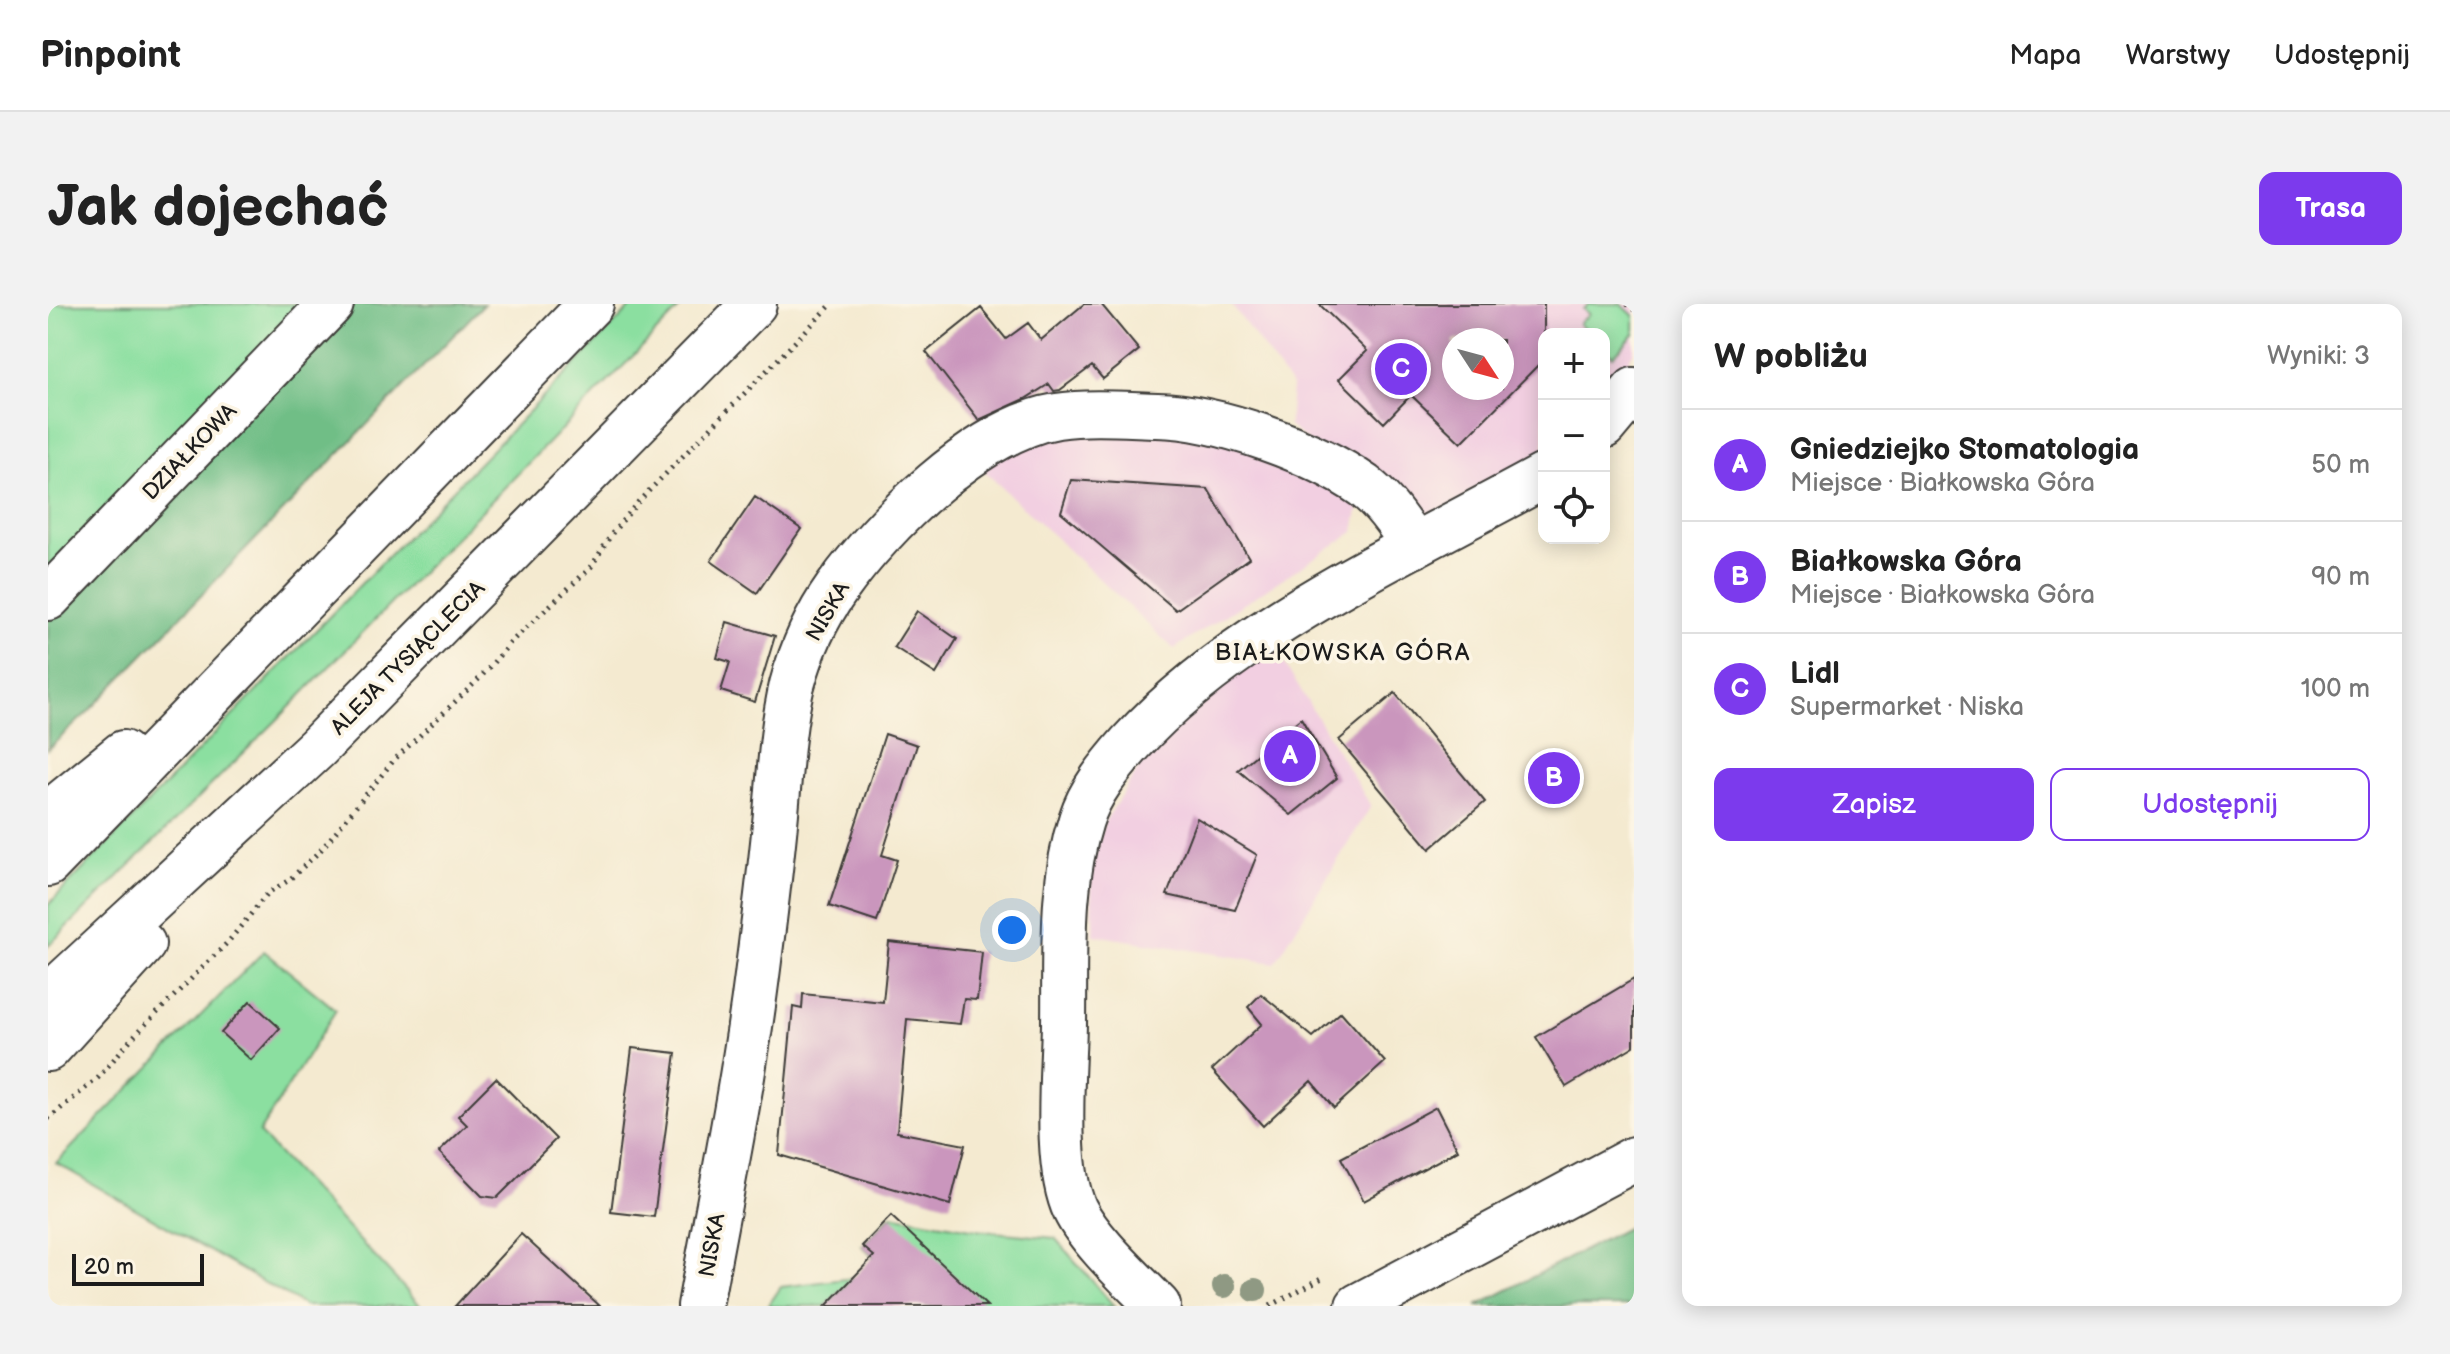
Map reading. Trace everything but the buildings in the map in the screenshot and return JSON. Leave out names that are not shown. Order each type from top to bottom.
[{"type":"street","name":"DZIAŁKOWA","points":[[48,598],[331,304]]},
{"type":"street","points":[[48,864],[591,304]]},
{"type":"street","name":"ALEJA TYSIĄCLECIA","points":[[48,997],[317,748],[754,304]]},
{"type":"street","points":[[1610,419],[1634,390]]},
{"type":"street","name":"NISKA","points":[[700,1306],[749,1041],[785,723],[793,684],[807,643],[835,590],[872,544],[949,469],[1007,433],[1055,416],[1103,414],[1182,415],[1281,443],[1366,488],[1398,520],[1413,546]]},
{"type":"street","points":[[1158,1306],[1082,1221],[1071,1199],[1067,1180],[1063,1103],[1066,896],[1081,818],[1096,786],[1150,722],[1185,691],[1256,638],[1413,546],[1538,479]]},
{"type":"street","points":[[48,814],[281,625]]},
{"type":"street","points":[[48,1049],[317,748]]},
{"type":"street","points":[[1358,1306],[1634,1159]]},
{"type":"path","points":[[48,1119],[98,1078],[132,1038],[228,942],[268,893],[289,880],[320,851],[394,760],[591,567],[613,532],[638,502],[832,304]]},
{"type":"path","points":[[1627,304],[1634,310]]},
{"type":"shaded area","points":[[1231,304],[1634,304],[1634,351],[1610,389],[1610,328],[1538,328],[1538,455],[1421,530],[1289,426],[1292,387]]},
{"type":"shaded area","points":[[1185,427],[1277,455],[1359,505],[1354,532],[1174,649],[979,466],[1077,428]]},
{"type":"shaded area","points":[[1273,645],[1371,806],[1275,963],[1094,935],[1090,874],[1104,823],[1156,741]]},
{"type":"green space","points":[[48,304],[307,304],[48,574]]},
{"type":"green space","points":[[355,304],[484,304],[88,712],[48,749],[48,621]]},
{"type":"green space","points":[[634,304],[684,304],[275,722],[48,946],[48,905]]},
{"type":"green space","points":[[1589,304],[1621,304],[1634,316],[1634,334],[1613,356],[1610,353],[1610,328],[1583,328],[1579,324],[1589,314],[1583,309]]},
{"type":"green space","points":[[264,951],[336,1010],[259,1133],[421,1306],[305,1306],[56,1163]]},
{"type":"green space","points":[[891,1215],[983,1231],[1055,1238],[1114,1306],[926,1306],[862,1246]]},
{"type":"green space","points":[[1634,1224],[1634,1306],[1477,1306]]},
{"type":"green space","points":[[853,1278],[826,1306],[768,1306],[781,1287]]},
{"type":"place","name":"Lidl","points":[[1401,369]]},
{"type":"place","name":"Gniedziejko Stomatologia","points":[[1290,756]]},
{"type":"place","name":"Białkowska Góra","points":[[1554,778]]},
{"type":"district","name":"BIAŁKOWSKA GÓRA","points":[[1343,652]]}]
